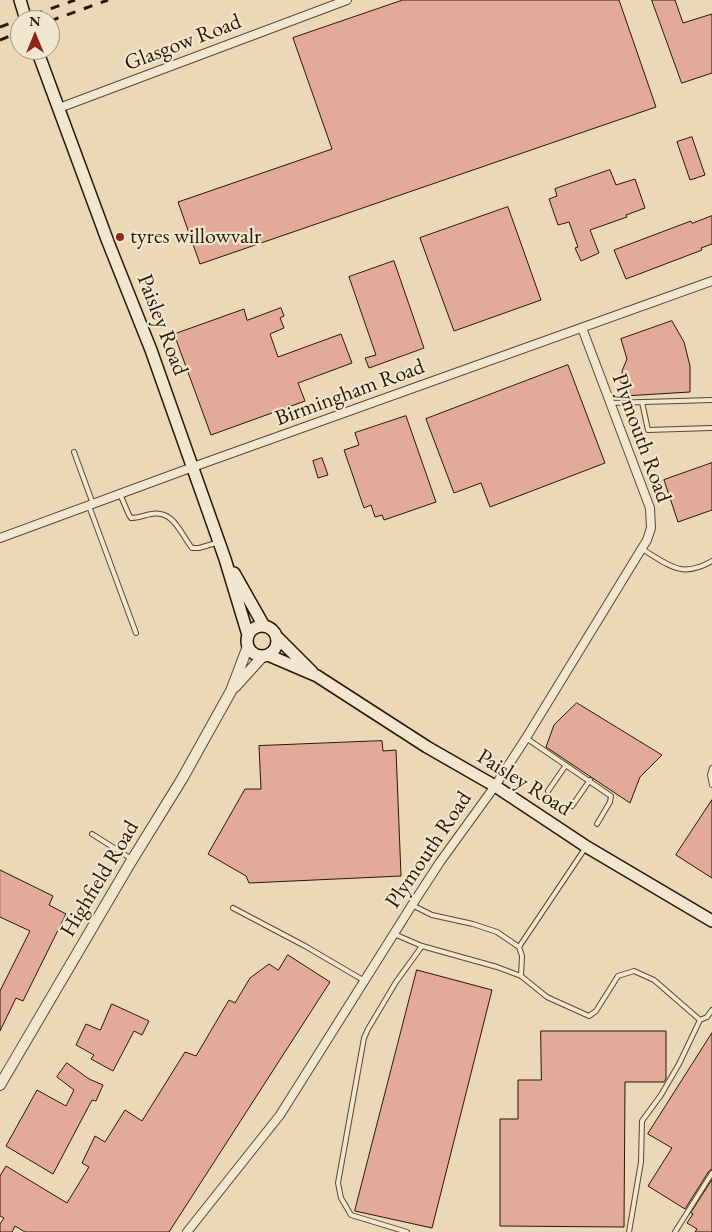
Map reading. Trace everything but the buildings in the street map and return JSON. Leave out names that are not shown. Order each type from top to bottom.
[{"type":"main road","name":"Paisley Road","points":[[41,60],[108,242],[151,350],[193,467],[225,559],[248,641]]},
{"type":"main road","name":"Paisley Road","points":[[225,559],[264,626]]},
{"type":"main road","points":[[264,626],[271,628],[278,638],[275,650],[265,656],[254,654],[248,641],[255,628],[264,626]]},
{"type":"main road","name":"Paisley Road","points":[[278,638],[317,676],[427,747],[494,786],[587,847],[712,920]]},
{"type":"main road","name":"Paisley Road","points":[[265,656],[317,676]]},
{"type":"street","name":"Glasgow Road","points":[[59,108],[347,0]]},
{"type":"street","name":"Birmingham Road","points":[[0,538],[712,281]]},
{"type":"street","name":"Plymouth Road","points":[[187,1232],[280,1115],[363,980],[440,862],[526,738],[642,549],[651,528],[650,508],[582,328]]},
{"type":"street","name":"Highfield Road","points":[[0,1085],[232,691],[248,641]]},
{"type":"street","name":"Highfield Road","points":[[232,691],[265,656]]},
{"type":"lane","points":[[610,403],[712,400]]},
{"type":"lane","points":[[642,402],[648,430],[711,428]]},
{"type":"lane","points":[[74,452],[136,633]]},
{"type":"lane","points":[[120,494],[132,518],[151,514],[168,516],[174,521],[192,548],[199,548],[219,542]]},
{"type":"lane","points":[[642,549],[675,569],[687,571],[712,561]]},
{"type":"lane","points":[[526,738],[611,796],[610,802],[596,824]]},
{"type":"lane","points":[[548,791],[566,765]]},
{"type":"lane","points":[[712,768],[710,775],[712,785]]},
{"type":"lane","points":[[572,806],[590,780]]},
{"type":"lane","points":[[92,834],[132,860]]},
{"type":"lane","points":[[520,947],[587,847]]},
{"type":"lane","points":[[412,905],[432,915],[473,924],[497,932],[520,947],[522,956],[521,976]]},
{"type":"lane","points":[[233,908],[305,946],[363,980]]},
{"type":"lane","points":[[394,934],[422,946],[497,967],[521,976],[547,998],[589,1016],[596,1011],[618,976],[634,971],[654,980],[700,1020]]},
{"type":"lane","points":[[407,1232],[351,1215],[341,1198],[338,1183],[364,1038],[396,982],[422,946]]},
{"type":"lane","points":[[629,1232],[641,1162],[642,1121],[661,1095],[679,1064],[700,1020],[707,1017],[712,1010]]},
{"type":"lane","points":[[675,1232],[712,1173]]},
{"type":"railway","points":[[0,27],[75,0]]},
{"type":"railway","points":[[60,17],[108,0]]},
{"type":"railway","points":[[0,40],[10,36]]},
{"type":"place","name":"tyres willowvalr","points":[[120,237]]}]
